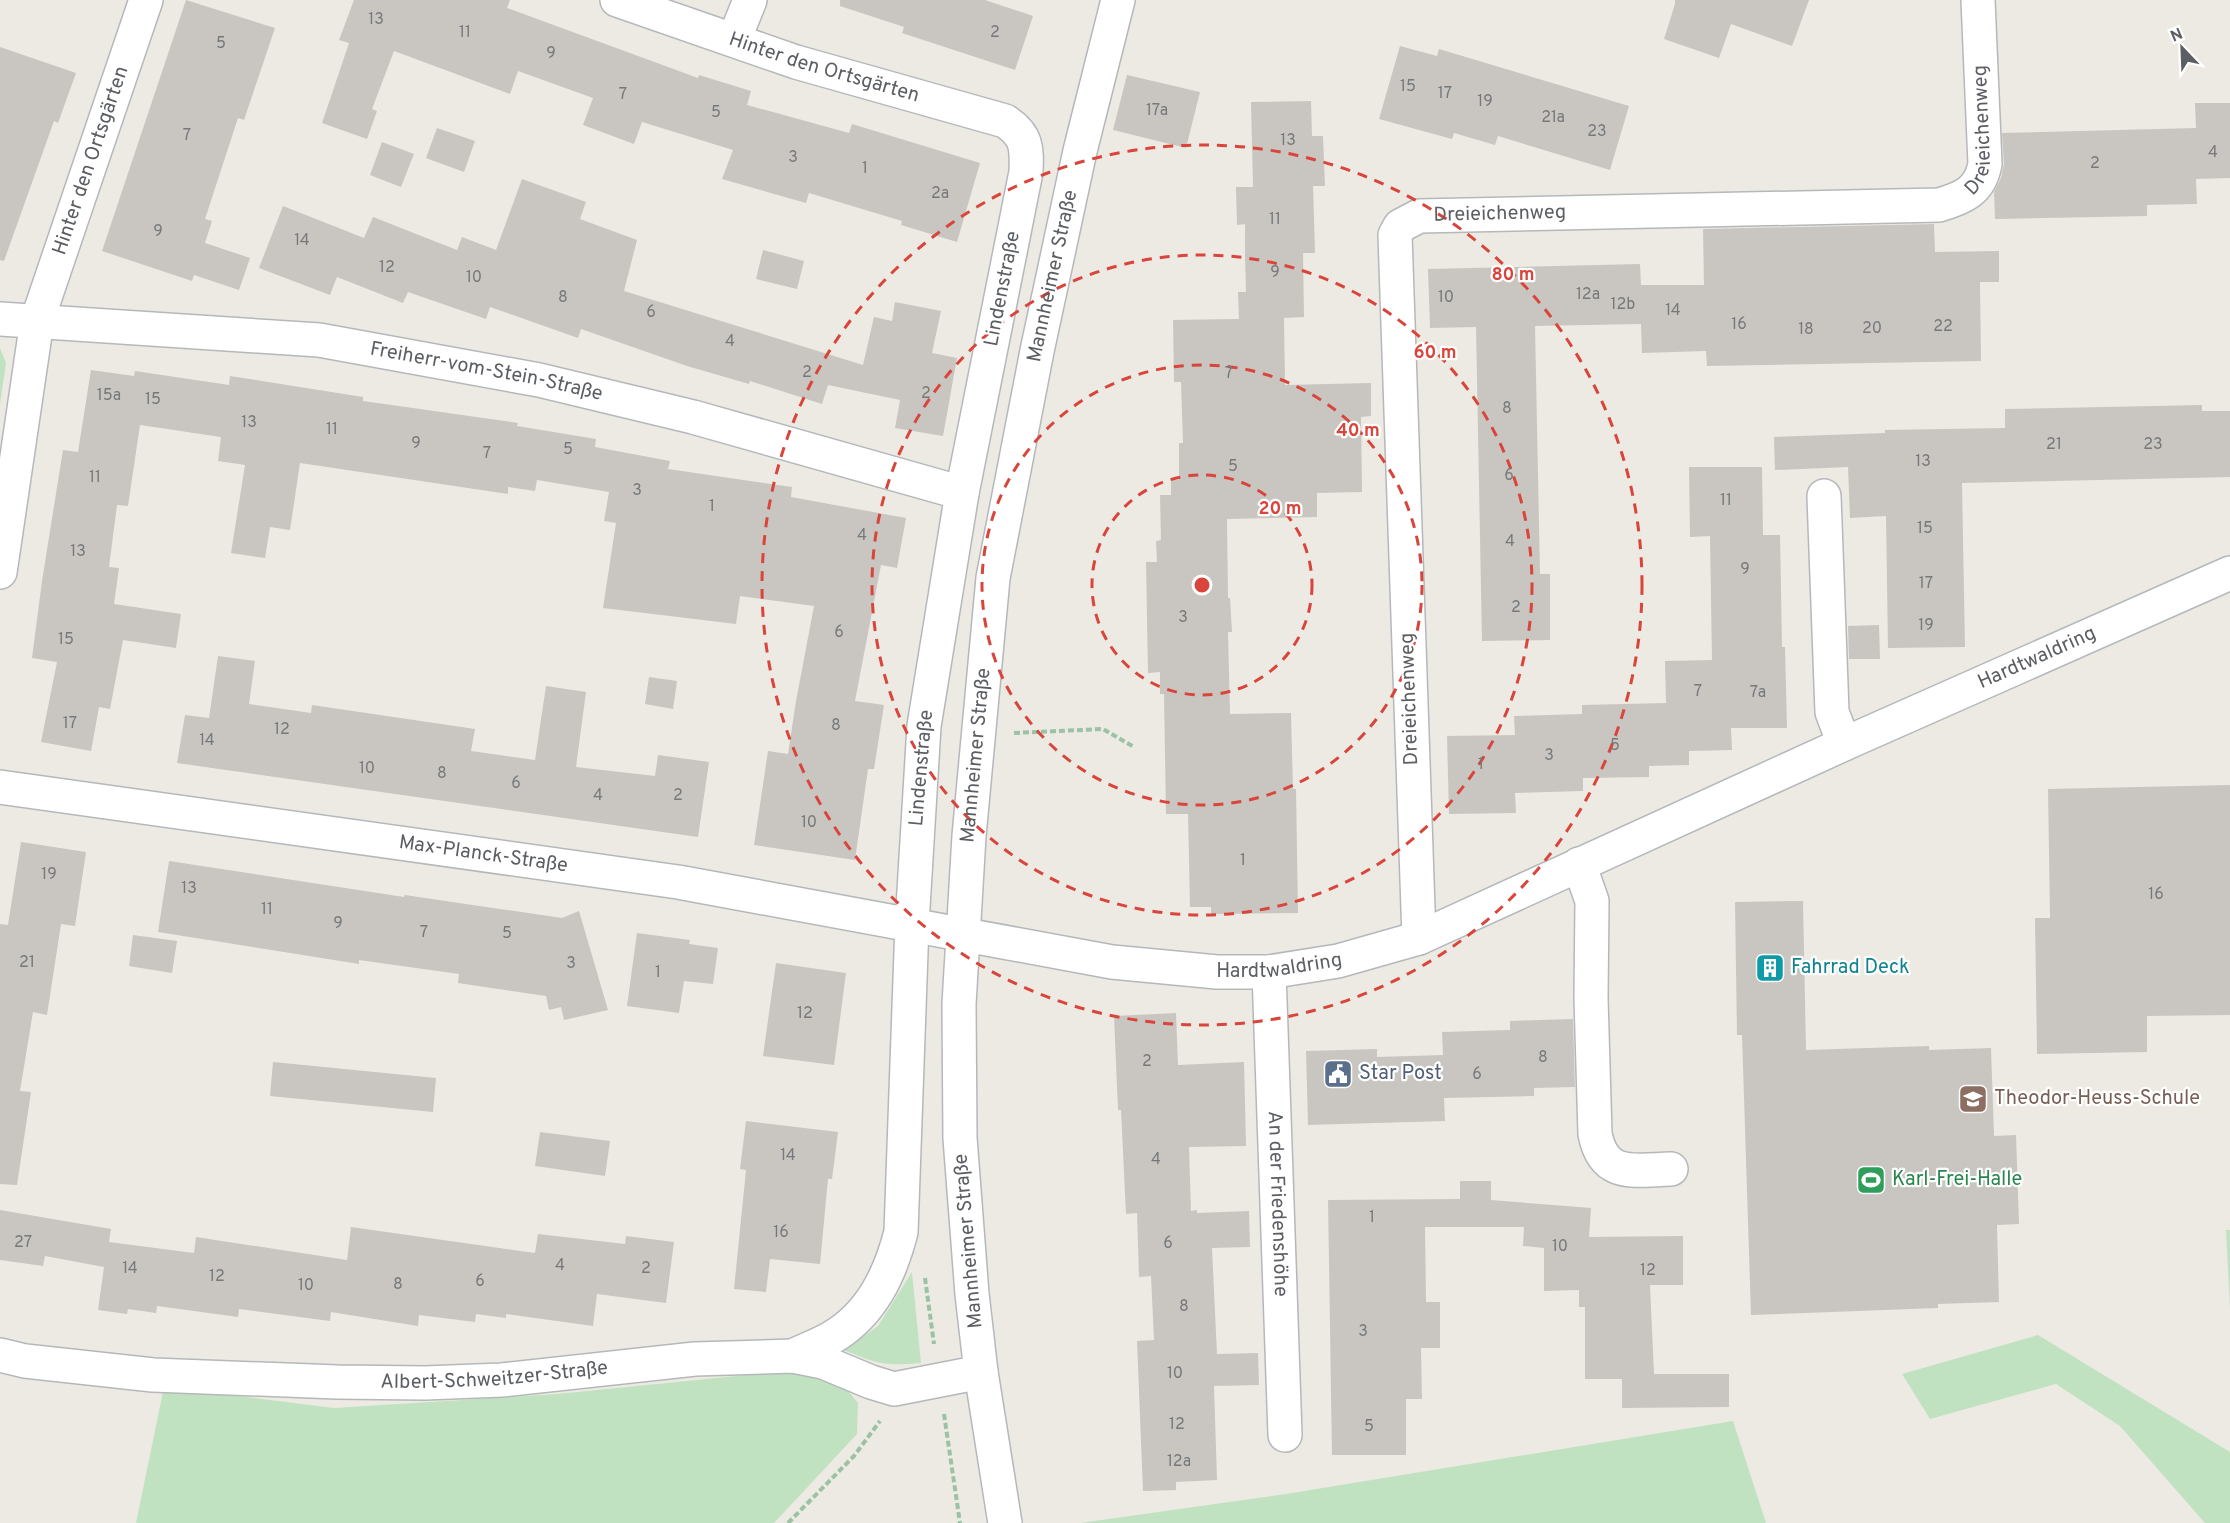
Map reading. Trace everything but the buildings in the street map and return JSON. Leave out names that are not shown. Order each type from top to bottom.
[{"type":"street","name":"Hinter den Ortsgärten","points":[[0,572],[37,321],[146,0]]},
{"type":"street","name":"Hinter den Ortsgärten","points":[[617,0],[796,62],[1005,122],[1017,129],[1025,141]]},
{"type":"street","points":[[734,40],[750,0]]},
{"type":"street","name":"Mannheimer Straße","points":[[1005,1523],[981,1372],[972,1294],[960,1138],[959,1004],[969,836],[995,566],[1036,351],[1075,174],[1118,0]]},
{"type":"street","name":"Dreieichenweg","points":[[1419,938],[1394,252],[1395,235],[1400,226],[1419,216],[1939,205],[1953,201],[1976,187],[1983,176],[1985,164],[1978,0]]},
{"type":"street","name":"Lindenstraße","points":[[793,1356],[831,1338],[852,1323],[867,1307],[885,1279],[901,1232],[912,924],[924,726],[962,493],[1026,172],[1025,141]]},
{"type":"street","name":"Freiherr-vom-Stein-Straße","points":[[0,319],[319,340],[539,380],[693,417],[962,493]]},
{"type":"street","points":[[1824,496],[1832,712],[1844,744]]},
{"type":"street","name":"Hardtwaldring","points":[[963,934],[1112,962],[1217,972],[1269,972],[1338,961],[1376,952],[1419,938],[1844,744],[2230,573]]},
{"type":"street","name":"Max-Planck-Straße","points":[[0,787],[678,882],[963,934]]},
{"type":"street","points":[[1580,864],[1592,901],[1591,998],[1597,1147],[1604,1160],[1615,1167],[1630,1170],[1671,1169]]},
{"type":"street","name":"An der Friedenshöhe","points":[[1269,972],[1285,1435]]},
{"type":"street","name":"Albert-Schweitzer-Straße","points":[[0,1355],[25,1361],[153,1375],[425,1383],[537,1377],[695,1359],[793,1356],[824,1362],[894,1389]]},
{"type":"street","points":[[894,1389],[981,1372]]},
{"type":"path","points":[[978,730],[1015,734],[1103,729],[1134,747]]},
{"type":"path","points":[[901,1232],[915,1252],[924,1275],[960,1523]]},
{"type":"path","points":[[788,1523],[860,1449],[877,1426],[894,1389]]},
{"type":"green space","points":[[0,348],[6,363],[0,404]]},
{"type":"green space","points":[[2226,1230],[2230,1230],[2230,1309]]},
{"type":"green space","points":[[912,1272],[921,1363],[881,1363],[844,1350],[878,1326]]},
{"type":"green space","points":[[2038,1335],[2230,1452],[2230,1523],[2205,1523],[2120,1426],[2056,1384],[1930,1419],[1902,1374]]},
{"type":"green space","points":[[766,1373],[816,1374],[844,1386],[858,1403],[857,1434],[774,1523],[136,1523],[164,1387],[334,1408],[557,1394]]},
{"type":"green space","points":[[1733,1421],[1766,1523],[1080,1523],[1286,1494]]},
{"type":"place","name":"Fahrrad Deck","points":[[1770,968]]},
{"type":"place","name":"Star Post","points":[[1338,1074]]},
{"type":"place","name":"Theodor-Heuss-Schule","points":[[1973,1099]]},
{"type":"place","name":"Karl-Frei-Halle","points":[[1871,1180]]}]
